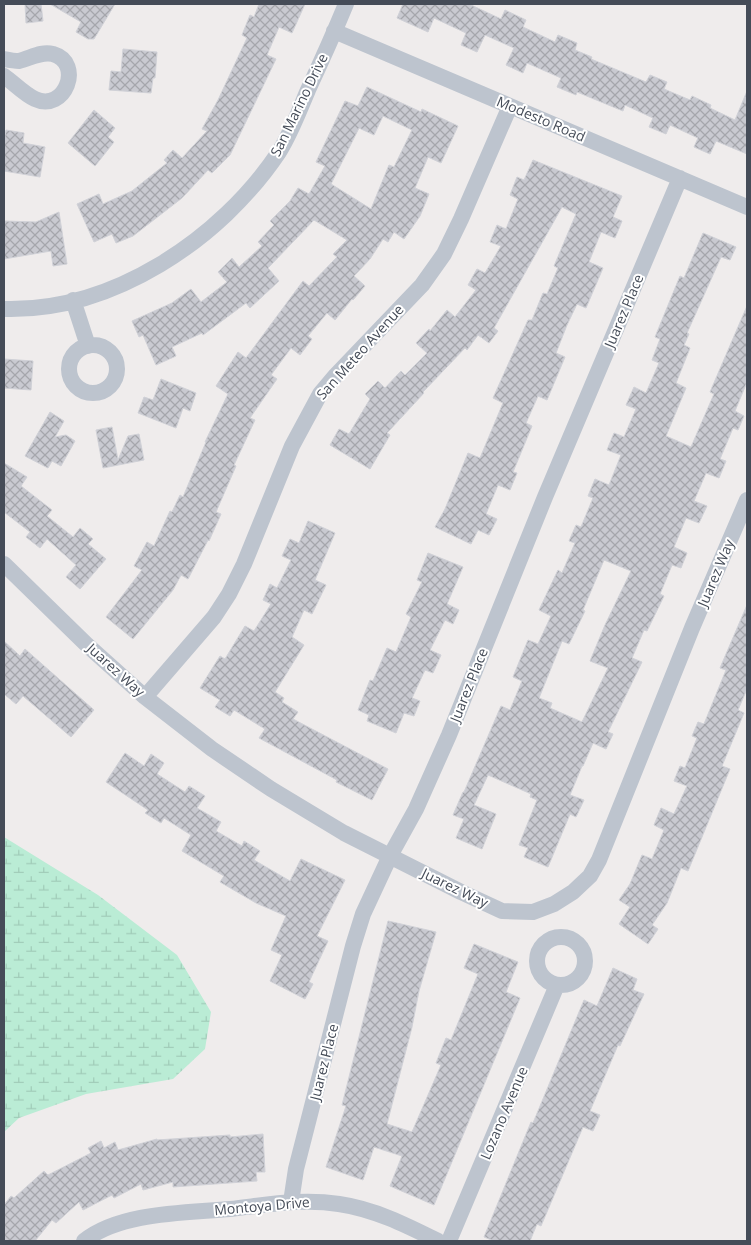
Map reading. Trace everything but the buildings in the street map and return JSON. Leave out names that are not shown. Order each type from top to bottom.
[{"type":"street","name":"San Marino Drive","points":[[4,309],[53,305],[96,295],[158,266],[198,239],[237,205],[259,180],[280,150],[346,4]]},
{"type":"street","name":"Modesto Road","points":[[334,31],[747,207]]},
{"type":"street","points":[[4,59],[17,61],[45,53],[55,55],[64,61],[69,71],[69,82],[65,91],[57,98],[46,101],[35,99],[4,76]]},
{"type":"street","name":"San Meteo Avenue","points":[[146,697],[214,617],[229,594],[244,564],[292,446],[320,394],[422,284],[444,254],[510,106]]},
{"type":"street","name":"Juarez Place","points":[[291,1202],[296,1169],[353,946],[363,914],[390,856],[416,809],[449,735],[545,497],[680,178]]},
{"type":"street","points":[[73,300],[88,346]]},
{"type":"street","name":"Juarez Way","points":[[4,564],[87,645],[146,697],[212,749],[271,789],[344,833],[502,911],[533,912],[547,907],[573,892],[590,876],[599,860],[692,628],[747,500]]},
{"type":"street","name":"Lozano Avenue","points":[[449,1241],[558,985]]},
{"type":"street","name":"Montoya Drive","points":[[84,1241],[95,1233],[122,1223],[147,1218],[291,1202],[317,1201],[368,1210],[438,1241]]},
{"type":"green space","points":[[4,837],[98,895],[177,955],[211,1012],[205,1049],[173,1079],[86,1094],[19,1118],[4,1132]]}]
